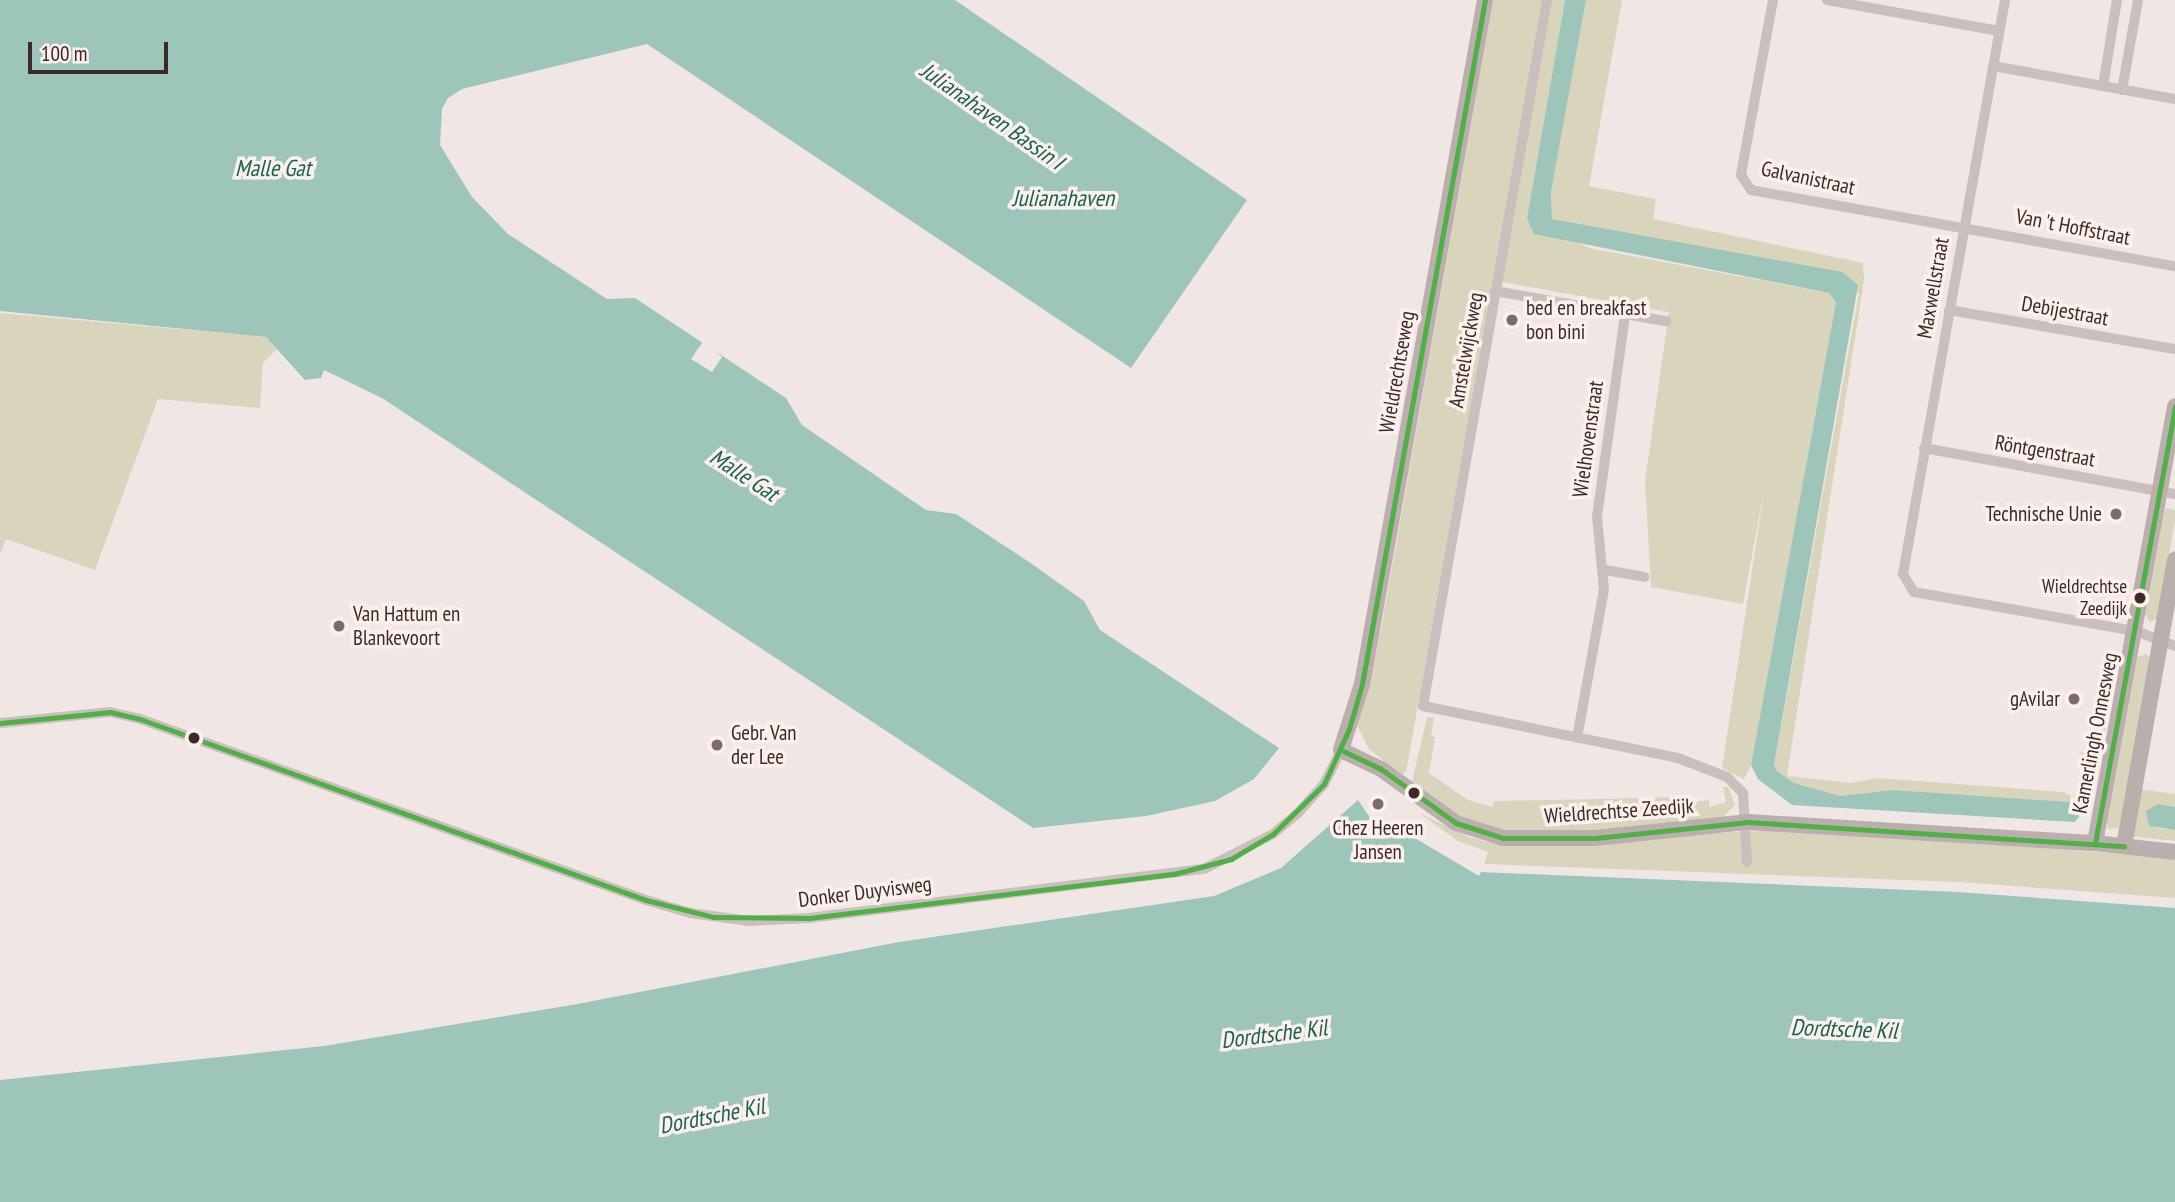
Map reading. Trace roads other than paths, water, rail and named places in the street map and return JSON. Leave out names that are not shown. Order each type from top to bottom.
[{"type":"street","name":"Wieldrechtseweg","points":[[1341,750],[1362,684],[1485,0]]},
{"type":"street","name":"Amstelwijckweg","points":[[1547,0],[1423,706],[1577,737]]},
{"type":"street","name":"Galvanistraat","points":[[1773,0],[1741,175],[1751,190],[1964,226]]},
{"type":"street","points":[[1827,0],[1999,32]]},
{"type":"street","name":"Maxwellstraat","points":[[2005,0],[1924,449],[1903,574],[1905,584],[1914,592],[2136,631]]},
{"type":"street","points":[[2103,86],[2118,0]]},
{"type":"street","points":[[2122,90],[2138,0]]},
{"type":"street","points":[[1993,66],[2175,99]]},
{"type":"street","name":"Van 't Hoffstraat","points":[[1964,226],[2175,265]]},
{"type":"street","points":[[1495,290],[1666,320]]},
{"type":"street","name":"Debijestraat","points":[[1949,310],[2175,349]]},
{"type":"street","name":"Wielhovenstraat","points":[[1577,737],[1605,570],[1597,517],[1625,314]]},
{"type":"street","name":"Kamerlingh Onnesweg","points":[[2095,843],[2136,631],[2168,492],[2175,406]]},
{"type":"street","name":"Röntgenstraat","points":[[1924,449],[2168,492]]},
{"type":"street","points":[[2124,846],[2167,645],[2175,559]]},
{"type":"street","points":[[1605,570],[1644,577]]},
{"type":"street","name":"Kamerlingh Onnesweg","points":[[2136,631],[2167,645]]},
{"type":"street","name":"Donker Duyvisweg","points":[[0,723],[98,712],[140,719],[657,903],[749,921],[809,918],[1203,869],[1273,834],[1298,813],[1324,785],[1341,750]]},
{"type":"street","points":[[1577,737],[1678,758],[1727,777],[1743,793],[1748,822],[1747,862]]},
{"type":"street","name":"Wieldrechtse Zeedijk","points":[[1341,750],[1381,769],[1437,813],[1481,834],[1595,838],[1748,822],[2095,843],[2175,852]]},
{"type":"water","name":"Malle Gat","points":[[0,0],[955,0],[1247,200],[1131,368],[647,44],[462,89],[448,98],[442,109],[440,145],[472,197],[508,234],[607,299],[635,298],[786,398],[802,425],[926,510],[956,514],[1029,562],[1084,601],[1100,630],[1279,748],[1254,779],[1215,801],[1146,816],[1033,828],[382,398],[324,370],[321,378],[305,380],[266,337],[0,311]]},
{"type":"water","points":[[1565,0],[1586,0],[1551,192],[1552,219],[1842,272],[1858,285],[1774,765],[1777,771],[1794,783],[1840,796],[1892,790],[2069,802],[2081,814],[2075,822],[1792,805],[1758,779],[1751,765],[1836,302],[1829,293],[1534,234],[1527,218]]},
{"type":"water","name":"Dordtsche Kil","points":[[1358,800],[1373,822],[1381,818],[1479,876],[1481,872],[1958,892],[2175,908],[2175,1202],[0,1202],[0,1080],[324,1046],[572,1005],[899,942],[1214,896],[1281,868]]},
{"type":"water","points":[[2158,804],[2175,807],[2175,830],[2149,826],[2146,811]]},
{"type":"place","name":"bed en breakfast bon bini","points":[[1512,320]]},
{"type":"place","name":"Technische Unie","points":[[2116,514]]},
{"type":"place","name":"Wieldrechtse Zeedijk","points":[[2140,598]]},
{"type":"place","name":"Van Hattum en Blankevoort","points":[[339,626]]},
{"type":"place","name":"gAvilar","points":[[2074,699]]},
{"type":"place","name":"Gebr. Van der Lee","points":[[717,745]]},
{"type":"place","name":"Chez Heeren Jansen","points":[[1378,804]]},
{"type":"water label","name":"Julianahaven Bassin I","points":[[992,116]]},
{"type":"water label","name":"Julianahaven","points":[[1063,198]]}]
